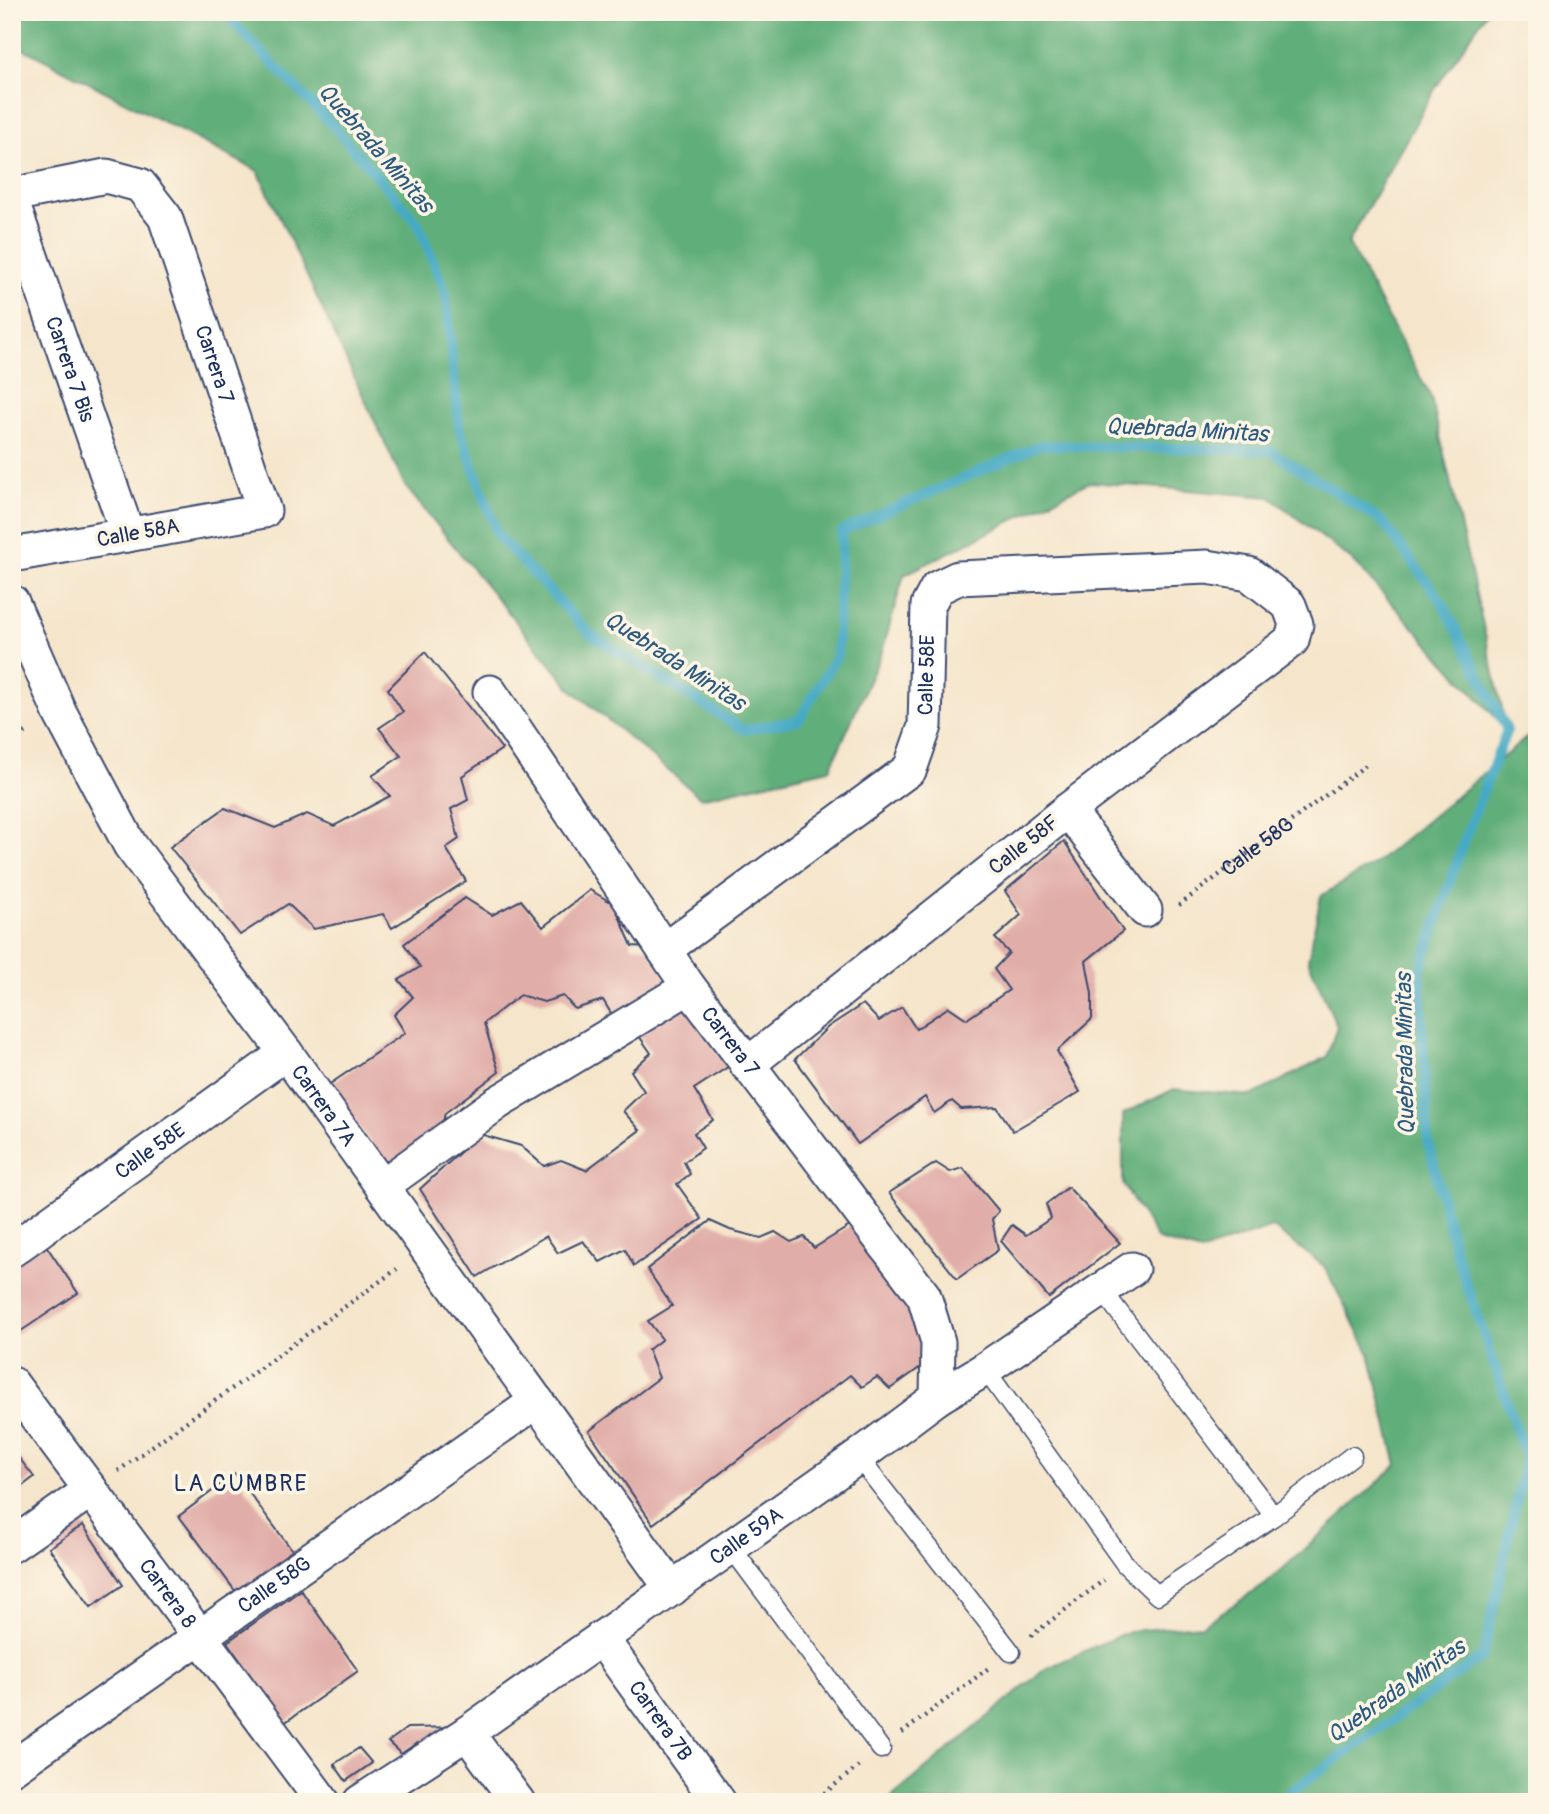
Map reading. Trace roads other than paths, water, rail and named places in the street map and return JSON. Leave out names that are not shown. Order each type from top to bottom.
[{"type":"street","name":"Carrera 7","points":[[12,195],[106,176],[140,185],[165,217],[264,510]]},
{"type":"street","name":"Carrera 7 Bis","points":[[12,202],[128,535]]},
{"type":"street","name":"Calle 58A","points":[[12,555],[264,510]]},
{"type":"street","name":"Calle 58E","points":[[664,950],[910,769],[925,726],[928,605],[937,589],[958,578],[1207,567],[1249,574]]},
{"type":"street","name":"Calle 58F","points":[[747,1065],[1068,810],[1292,640],[1296,624],[1289,605],[1249,574]]},
{"type":"street","name":"Carrera 7A","points":[[12,603],[60,713],[130,845],[286,1053],[672,1589]]},
{"type":"street","name":"Carrera 7","points":[[490,692],[690,987],[924,1296],[938,1342],[937,1398]]},
{"type":"street","points":[[1068,810],[1144,910]]},
{"type":"street","points":[[382,1186],[497,1104],[690,987]]},
{"type":"street","name":"Calle 58E","points":[[12,1250],[286,1053]]},
{"type":"street","name":"Calle 59A","points":[[360,1802],[467,1733],[858,1457],[937,1398],[985,1369],[1132,1269]]},
{"type":"street","name":"Carrera 8","points":[[12,1384],[323,1802]]},
{"type":"street","name":"Calle 58G","points":[[12,1768],[537,1401]]},
{"type":"street","points":[[12,1545],[91,1490]]},
{"type":"street","name":"Carrera 7B","points":[[601,1638],[719,1802]]},
{"type":"street","points":[[467,1733],[517,1802]]},
{"type":"lane","points":[[1102,1290],[1274,1517]]},
{"type":"lane","points":[[985,1369],[1125,1564],[1157,1595],[1274,1517],[1352,1456]]},
{"type":"lane","points":[[858,1457],[1011,1652]]},
{"type":"lane","points":[[730,1546],[881,1749]]},
{"type":"waterway","name":"Quebrada Minitas","points":[[223,12],[334,127],[418,223],[446,294],[459,427],[498,536],[590,634],[744,730],[799,720],[837,655],[842,531],[1040,445],[1271,451],[1382,521],[1442,602],[1507,730],[1465,838],[1420,972],[1428,1141],[1455,1251],[1526,1457],[1483,1656],[1276,1802]]},
{"type":"district","name":"LA CUMBRE","points":[[241,1483]]}]
